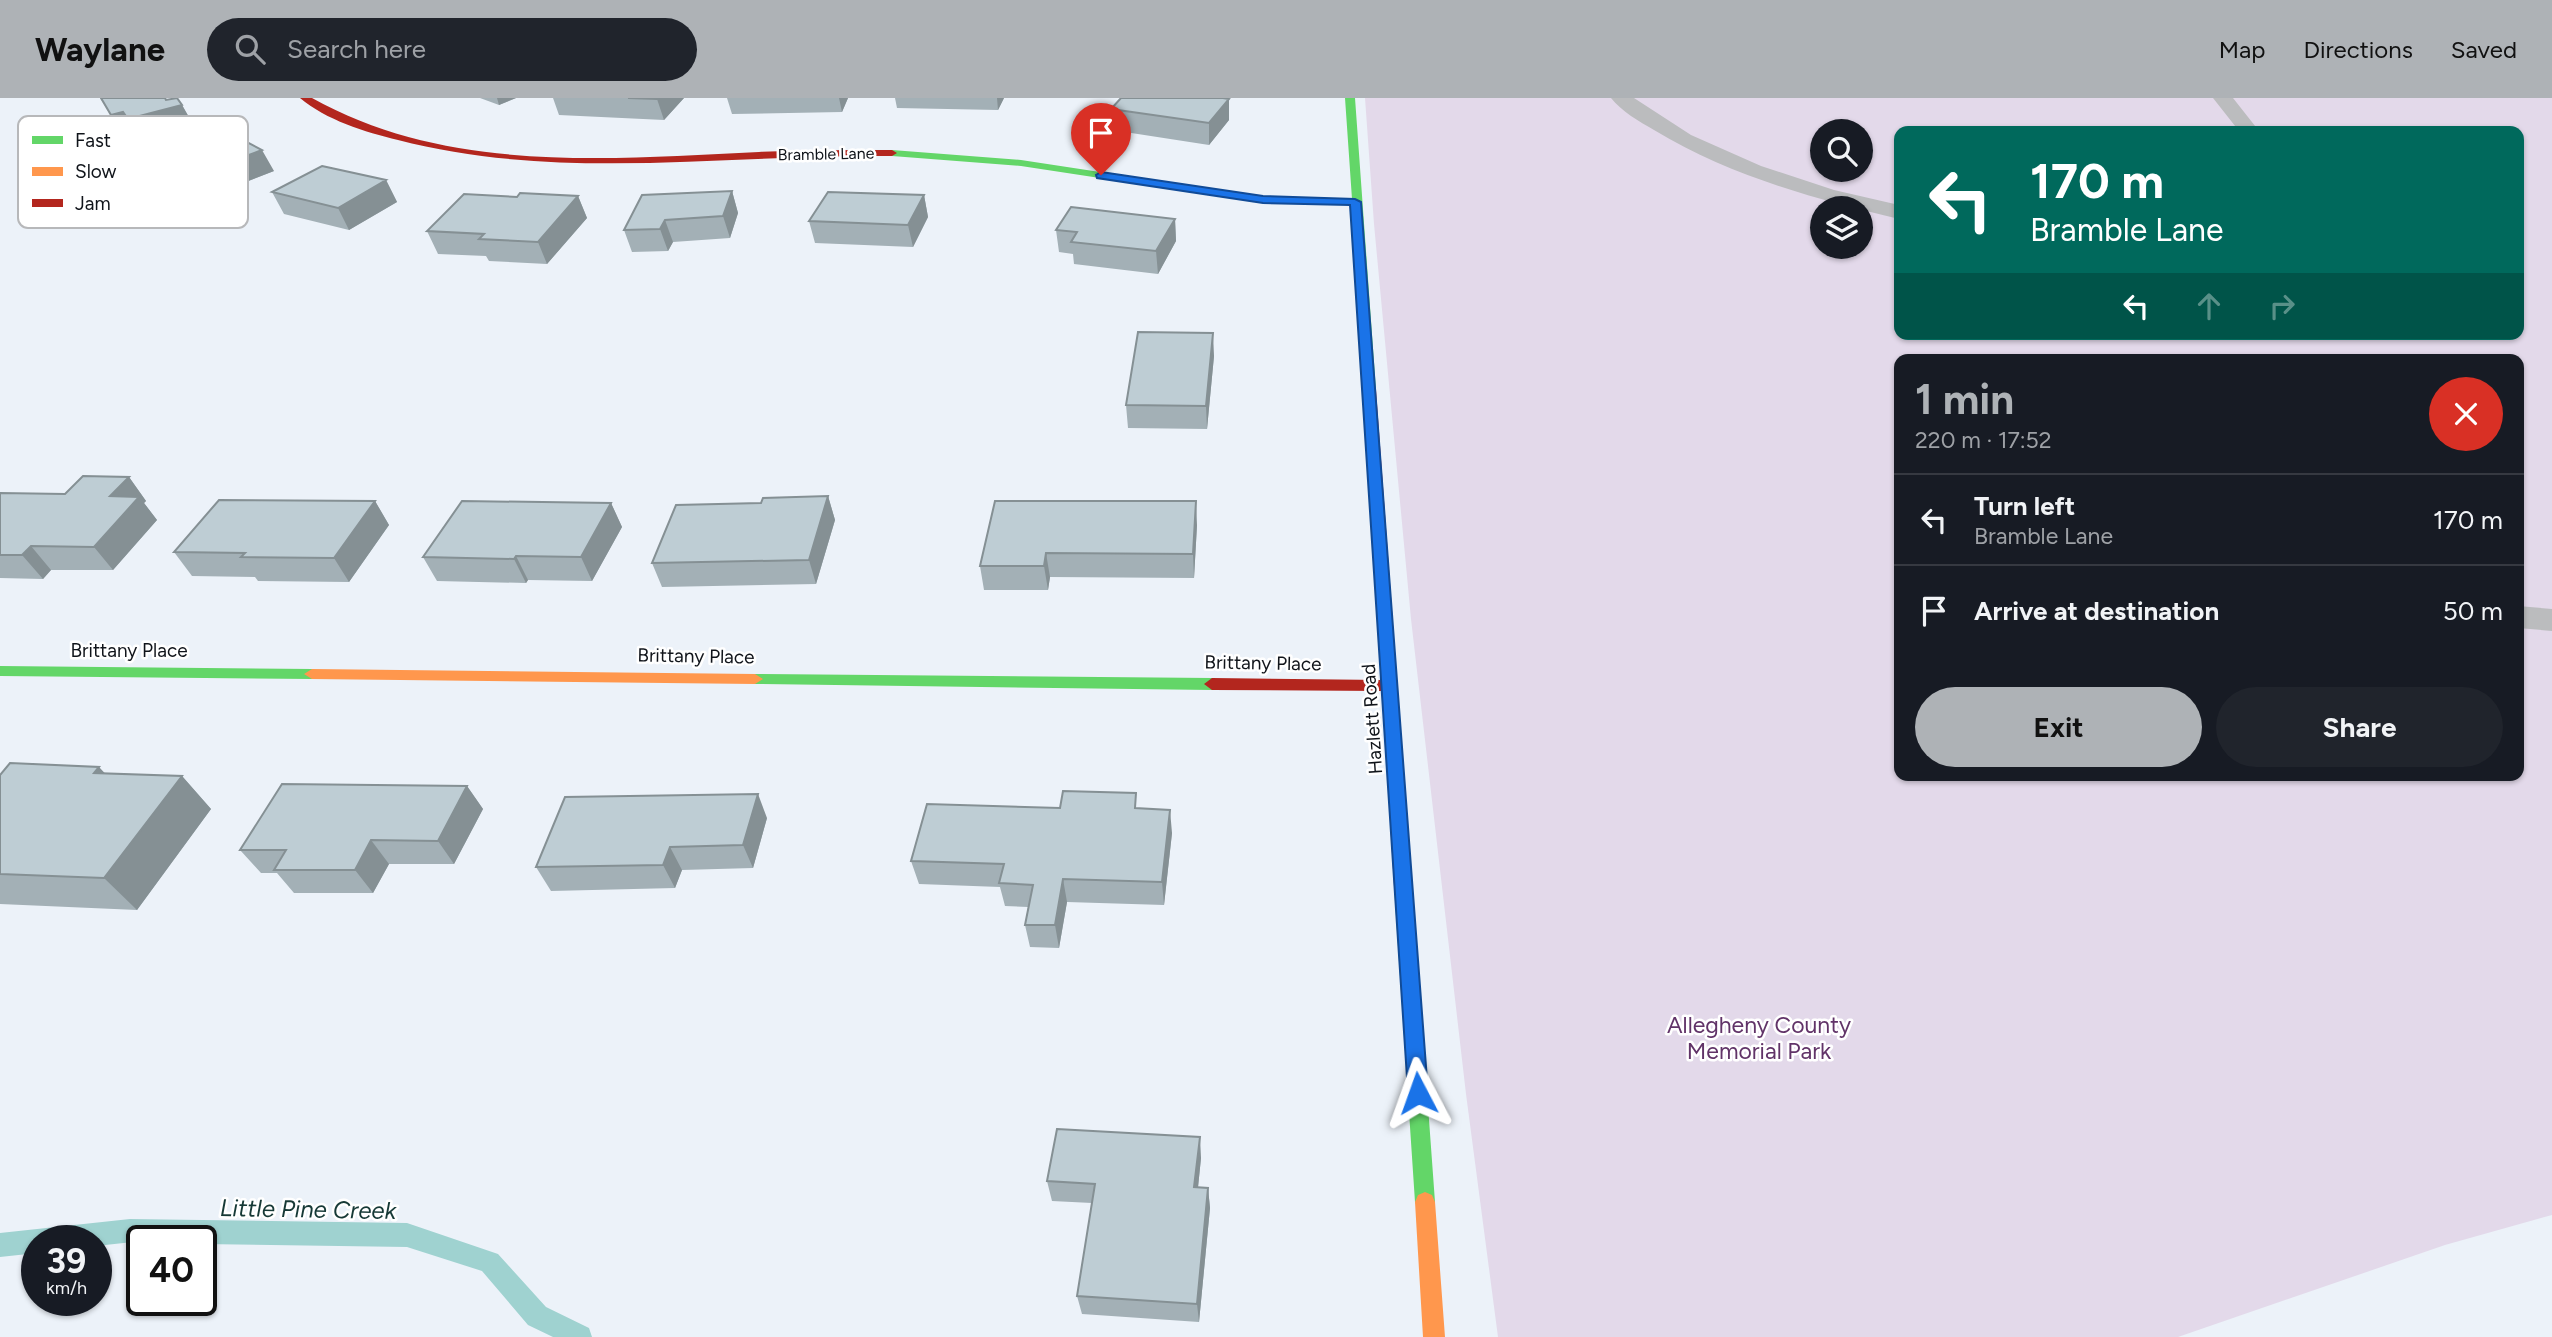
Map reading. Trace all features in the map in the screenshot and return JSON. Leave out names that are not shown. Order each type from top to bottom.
[{"type":"street","name":"Bramble Lane","points":[[305,98],[342,121],[387,137],[491,156],[594,159],[813,153],[925,154],[1020,163],[1263,200],[1355,202]]},
{"type":"street","name":"Hazlett Road","points":[[1350,98],[1434,1337]]},
{"type":"street","name":"Brittany Place","points":[[0,671],[1391,686]]},
{"type":"lane","points":[[1621,98],[1655,122],[1748,168],[1800,187],[1894,211]]},
{"type":"lane","points":[[2223,98],[2245,126]]},
{"type":"lane","points":[[2524,618],[2552,620]]},
{"type":"green space","name":"Allegheny County Memorial Park","points":[[1365,98],[2552,98],[2552,1215],[2445,1245],[2178,1337],[1498,1337],[1466,1094],[1411,619],[1374,224]]},
{"type":"building","points":[[101,98],[177,98],[182,105],[140,116],[126,116],[123,112],[111,115]]},
{"type":"building","points":[[1121,98],[1229,99],[1209,123],[1111,109]]},
{"type":"building","points":[[248,143],[262,150],[248,155]]},
{"type":"building","points":[[322,166],[386,180],[338,208],[272,192]]},
{"type":"building","points":[[732,191],[723,216],[665,220],[660,229],[624,230],[642,195]]},
{"type":"building","points":[[828,192],[924,195],[908,225],[809,221]]},
{"type":"building","points":[[520,193],[578,196],[538,242],[479,239],[484,234],[427,231],[464,194],[517,197]]},
{"type":"building","points":[[1071,207],[1175,219],[1156,251],[1071,242],[1077,232],[1056,230]]},
{"type":"building","points":[[1138,332],[1213,333],[1206,406],[1126,405]]},
{"type":"building","points":[[83,476],[129,477],[110,496],[139,497],[94,547],[31,546],[22,555],[0,555],[0,493],[65,494]]},
{"type":"building","points":[[828,496],[809,560],[652,563],[676,505],[761,503],[763,498]]},
{"type":"building","points":[[219,500],[375,501],[334,558],[241,557],[245,553],[174,552]]},
{"type":"building","points":[[462,501],[611,503],[581,557],[423,557]]},
{"type":"building","points":[[995,501],[1196,501],[1193,554],[1046,553],[1044,566],[980,566]]},
{"type":"building","points":[[10,763],[99,767],[94,773],[182,776],[104,878],[0,874],[0,775]]},
{"type":"building","points":[[282,784],[467,786],[438,841],[371,840],[355,870],[274,870],[286,850],[240,850]]},
{"type":"building","points":[[1063,791],[1136,793],[1135,808],[1170,810],[1162,882],[1063,879],[1055,925],[1025,925],[1033,885],[999,883],[1004,864],[911,861],[927,804],[1060,808]]},
{"type":"building","points":[[758,794],[743,845],[670,847],[663,865],[536,867],[565,797]]},
{"type":"building","points":[[1057,1129],[1200,1137],[1194,1187],[1208,1188],[1197,1304],[1077,1296],[1095,1184],[1047,1181]]},
{"type":"waterway","name":"Little Pine Creek","points":[[112,1233],[130,1231],[407,1235],[490,1262],[537,1316],[580,1337]]},
{"type":"waterway","name":"Little Pine Creek","points":[[0,1245],[21,1243]]},
{"type":"traffic: fast","points":[[1350,98],[1370,390]]},
{"type":"traffic: fast","points":[[892,153],[1021,163],[1264,200],[1355,202]]},
{"type":"traffic: fast","points":[[0,671],[312,674]]},
{"type":"traffic: fast","points":[[755,679],[1212,684]]},
{"type":"traffic: fast","points":[[1403,886],[1425,1202]]},
{"type":"traffic: slow","points":[[312,674],[755,679]]},
{"type":"traffic: slow","points":[[1425,1202],[1434,1337]]},
{"type":"traffic: jam","points":[[305,98],[377,132],[440,148],[503,157],[568,161],[828,152],[892,153]]},
{"type":"traffic: jam","points":[[1370,390],[1403,886]]},
{"type":"traffic: jam","points":[[1212,684],[1391,686]]},
{"type":"route","points":[[1101,175],[1263,200],[1355,202],[1418,1093]]}]
